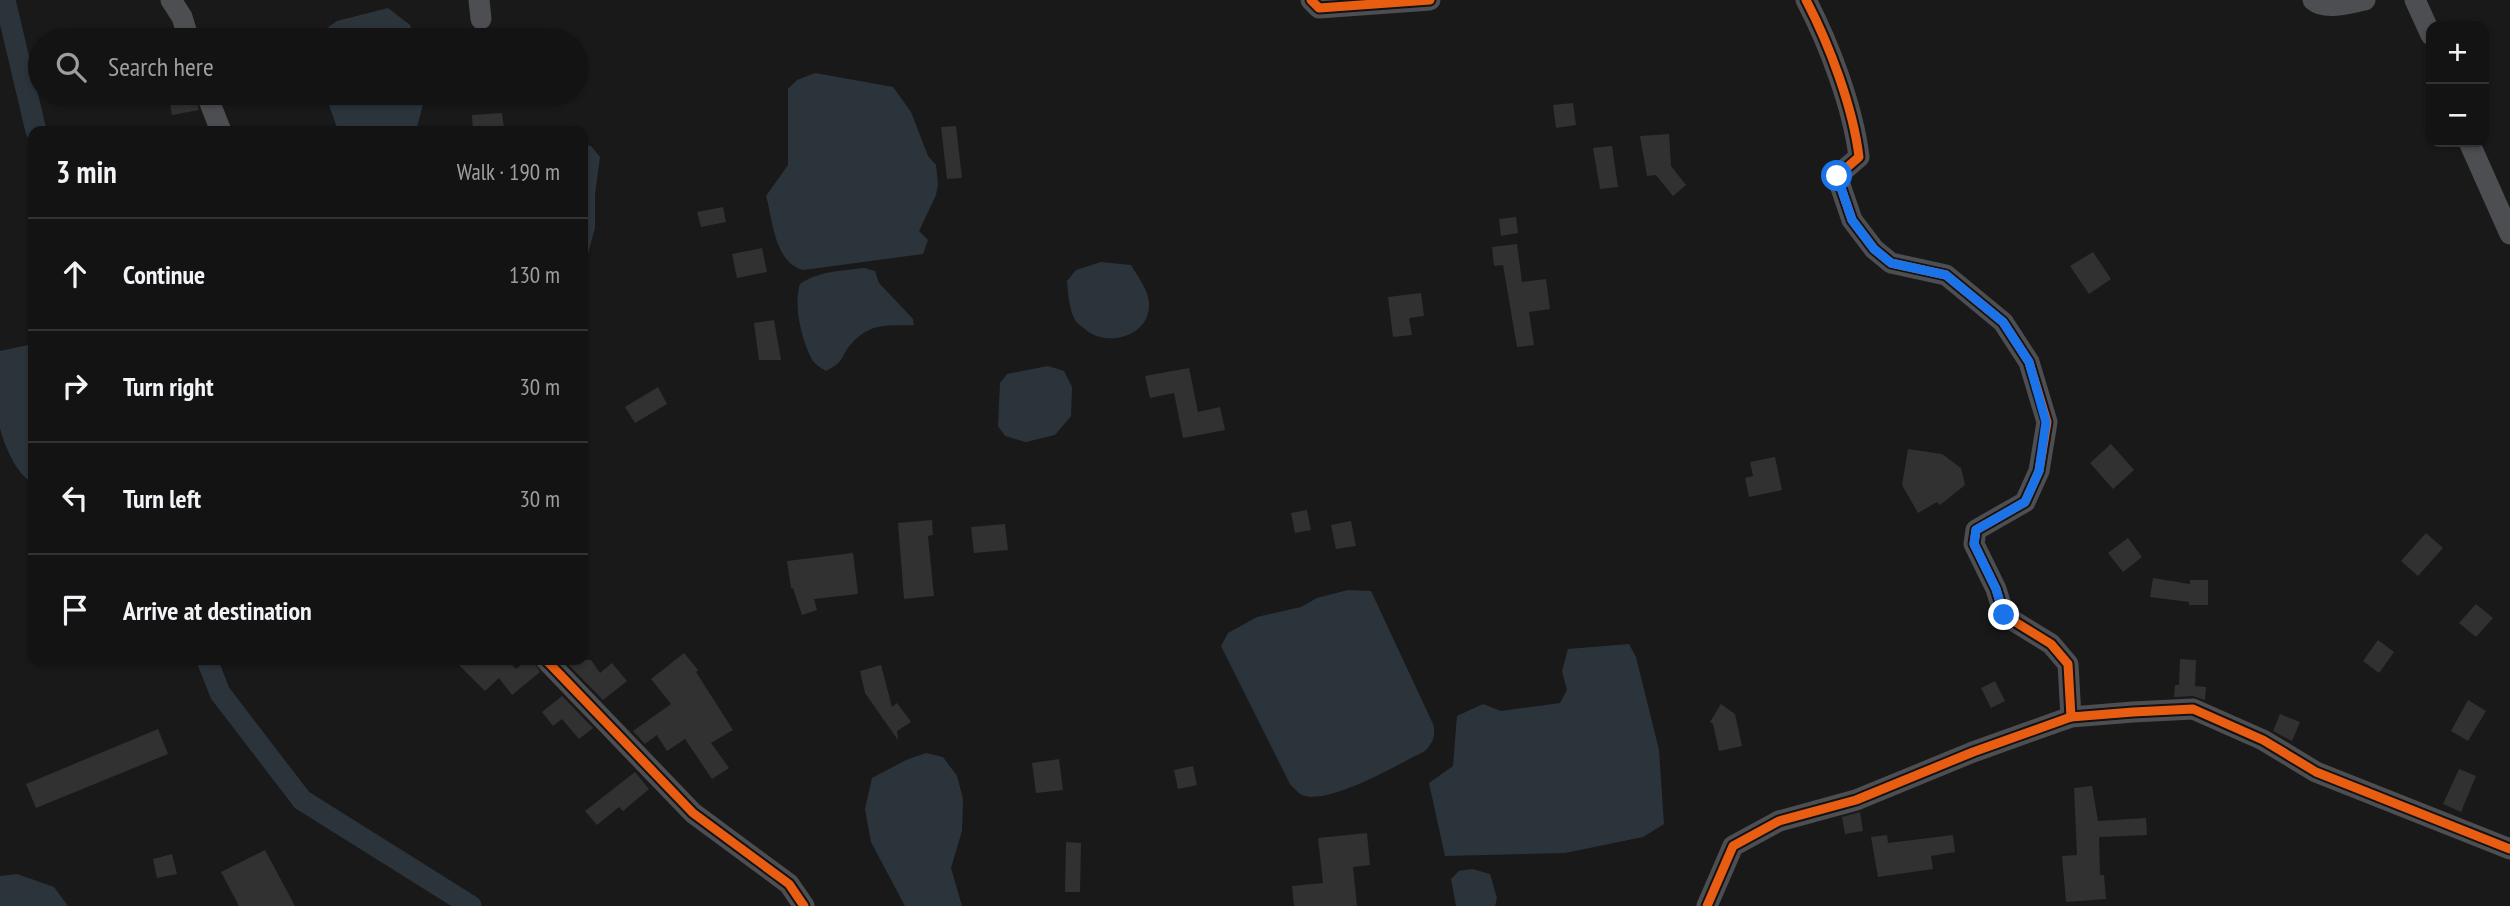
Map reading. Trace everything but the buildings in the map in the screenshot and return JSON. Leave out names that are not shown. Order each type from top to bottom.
[{"type":"street","points":[[171,0],[185,28]]},
{"type":"street","points":[[1311,0],[1319,8],[1430,0]]},
{"type":"street","points":[[1806,0],[1822,30],[1857,135],[1859,157],[1837,176],[1852,220],[1874,249],[1891,263],[1946,275],[2003,322],[2029,362],[2046,422],[2039,471],[2025,502],[1976,530],[1974,544],[1996,589],[2004,615],[2051,644],[2068,664],[2071,717]]},
{"type":"street","points":[[2313,0],[2318,4],[2333,6],[2365,0]]},
{"type":"street","points":[[2415,0],[2426,24]]},
{"type":"street","points":[[211,105],[219,126]]},
{"type":"street","points":[[2471,147],[2510,234]]},
{"type":"street","points":[[551,665],[694,813],[789,884],[804,906]]},
{"type":"street","points":[[1707,906],[1733,846],[1779,821],[1856,800],[1973,752],[2071,717],[2193,709],[2263,740],[2316,772],[2510,849]]},
{"type":"shaded area","points":[[388,8],[411,28],[327,28],[337,21]]},
{"type":"shaded area","points":[[815,73],[893,87],[911,112],[928,156],[936,165],[938,184],[936,195],[919,231],[928,240],[923,254],[803,270],[793,266],[780,249],[766,196],[788,165],[788,89],[797,80]]},
{"type":"shaded area","points":[[329,105],[423,105],[417,126],[336,126]]},
{"type":"shaded area","points":[[588,145],[600,157],[595,194],[595,228],[588,254]]},
{"type":"shaded area","points":[[1101,262],[1131,265],[1147,294],[1147,315],[1135,331],[1125,336],[1104,338],[1094,335],[1077,323],[1072,314],[1067,281],[1076,270]]},
{"type":"shaded area","points":[[864,268],[875,271],[879,283],[913,319],[914,325],[880,326],[866,331],[852,343],[837,364],[826,371],[813,361],[802,334],[798,313],[800,284],[822,274]]},
{"type":"shaded area","points":[[28,345],[28,480],[8,451],[0,428],[0,351]]},
{"type":"shaded area","points":[[1048,366],[1064,371],[1072,387],[1071,416],[1055,435],[1026,442],[1005,436],[998,426],[1000,383],[1007,374]]},
{"type":"shaded area","points":[[1348,590],[1371,591],[1433,724],[1434,735],[1425,751],[1364,782],[1329,794],[1314,797],[1302,795],[1290,784],[1221,646],[1228,633],[1257,617],[1301,607],[1317,598]]},
{"type":"shaded area","points":[[1629,644],[1636,657],[1659,750],[1664,824],[1643,837],[1565,853],[1445,856],[1429,783],[1453,766],[1457,716],[1483,704],[1501,711],[1560,703],[1567,690],[1562,671],[1568,649]]},
{"type":"shaded area","points":[[926,753],[943,757],[957,776],[963,799],[962,831],[951,868],[962,906],[905,906],[871,842],[865,809],[872,778]]},
{"type":"shaded area","points":[[1472,869],[1490,874],[1497,898],[1495,906],[1456,906],[1451,879],[1459,871]]},
{"type":"shaded area","points":[[17,874],[54,887],[68,906],[0,906],[0,876]]},
{"type":"waterway","points":[[5,0],[28,97]]},
{"type":"waterway","points":[[30,105],[35,126]]},
{"type":"waterway","points":[[209,665],[220,693],[302,800],[471,906]]},
{"type":"cycle path","points":[[1311,0],[1319,8],[1430,0]]},
{"type":"cycle path","points":[[1806,0],[1839,76],[1856,138],[1859,157],[1837,176],[1852,220],[1874,249],[1891,263],[1946,275],[2003,322],[2029,362],[2047,422],[2039,471],[2025,502],[1976,530],[1974,544],[1996,589],[2004,615],[2051,644],[2068,664],[2071,717]]},
{"type":"cycle path","points":[[551,665],[693,813],[789,884],[804,906]]},
{"type":"cycle path","points":[[1707,906],[1733,846],[1779,821],[1856,800],[1973,752],[2071,717],[2133,712],[2193,709],[2263,740],[2316,772],[2510,849]]},
{"type":"route","points":[[1837,176],[1852,220],[1874,249],[1891,263],[1946,275],[2003,322],[2029,362],[2046,422],[2039,471],[2025,502],[1976,530],[1974,544],[1996,589],[2004,615]]}]
